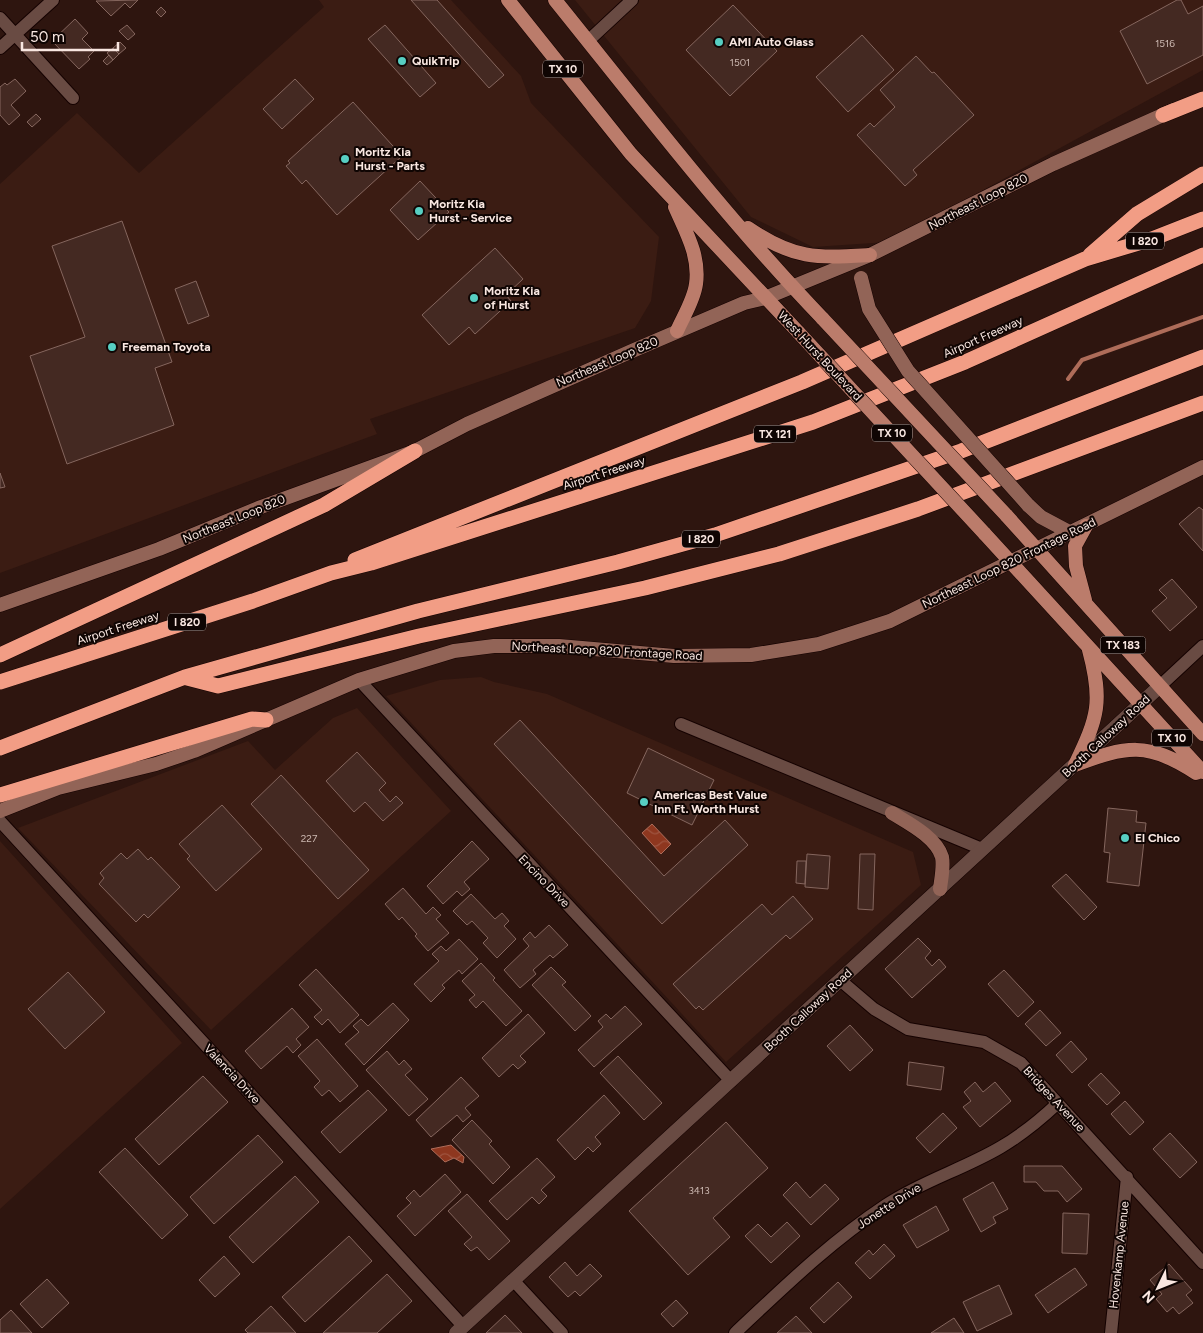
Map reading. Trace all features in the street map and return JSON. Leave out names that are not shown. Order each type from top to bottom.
[{"type":"highway","points":[[1163,116],[1203,99]]},
{"type":"highway","points":[[1085,259],[1137,214],[1203,174]]},
{"type":"highway","name":"I 820","points":[[331,573],[367,554],[802,382],[1085,259],[1152,239],[1203,219]]},
{"type":"highway","name":"Airport Freeway","points":[[0,682],[254,601],[331,573],[371,563],[813,422],[965,362],[1203,255]]},
{"type":"highway","name":"I 820","points":[[0,748],[186,677],[418,611],[618,562],[715,535],[961,451],[1203,357]]},
{"type":"highway","points":[[186,677],[218,686],[419,636],[645,588],[780,554],[918,510],[1203,403]]},
{"type":"highway","points":[[0,655],[324,506],[415,451]]},
{"type":"highway","points":[[0,796],[252,719],[266,720]]},
{"type":"main road","name":"West Hurst Boulevard","points":[[508,0],[631,154],[670,198],[799,333],[1141,704]]},
{"type":"main road","name":"TX 10","points":[[555,0],[792,287]]},
{"type":"main road","name":"Northeast Loop 820","points":[[0,605],[159,549],[261,506],[415,451],[476,420],[677,331],[744,303],[765,298],[870,255],[1053,164],[1163,116],[1203,95]]},
{"type":"main road","points":[[670,198],[693,247],[697,267],[696,286],[677,331]]},
{"type":"main road","points":[[732,216],[768,241],[800,254],[827,258],[870,255]]},
{"type":"main road","points":[[870,255],[862,265],[861,278],[869,309],[908,372],[1028,505],[1041,517],[1071,533]]},
{"type":"main road","name":"TX 183","points":[[792,287],[1006,515],[1203,734]]},
{"type":"main road","name":"Northeast Loop 820 Frontage Road","points":[[0,811],[58,788],[156,764],[194,751],[359,680],[454,650],[494,646],[559,646],[674,656],[751,655],[820,644],[890,621],[1203,467]]},
{"type":"main road","points":[[1086,526],[1075,546],[1076,566],[1086,604]]},
{"type":"main road","points":[[1075,764],[1093,727],[1098,706],[1096,673],[1089,647]]},
{"type":"main road","name":"TX 10","points":[[1141,704],[1203,772]]},
{"type":"main road","points":[[1075,764],[1107,753],[1126,749],[1143,749],[1164,754],[1203,778]]},
{"type":"main road","points":[[892,813],[917,830],[938,850],[942,858],[940,889]]},
{"type":"street","points":[[0,48],[53,0]]},
{"type":"street","points":[[588,41],[632,0]]},
{"type":"street","points":[[0,18],[73,98]]},
{"type":"street","points":[[1160,686],[1203,646]]},
{"type":"street","name":"Encino Drive","points":[[359,680],[730,1081]]},
{"type":"street","name":"Booth Calloway Road","points":[[460,1330],[1160,686]]},
{"type":"street","points":[[681,724],[982,849]]},
{"type":"street","name":"Valencia Drive","points":[[0,822],[460,1330]]},
{"type":"street","name":"Bridges Avenue","points":[[840,980],[874,1009],[908,1028],[984,1042],[1020,1063],[1203,1263]]},
{"type":"street","name":"Jonette Drive","points":[[735,1333],[818,1254],[886,1205],[928,1181],[999,1148],[1029,1130],[1058,1103]]},
{"type":"street","name":"Hovenkamp Avenue","points":[[1111,1333],[1126,1177]]},
{"type":"street","points":[[513,1280],[562,1333]]},
{"type":"shaded area","points":[[319,0],[451,0],[521,76],[531,103],[659,237],[651,301],[635,328],[370,419],[377,434],[0,573],[0,184],[77,113],[139,173],[324,7]]},
{"type":"shaded area","points":[[575,0],[1203,0],[1203,70],[888,242],[813,247],[751,217]]},
{"type":"shaded area","points":[[481,677],[494,682],[547,694],[913,852],[921,885],[726,1062],[386,696],[440,680]]},
{"type":"shaded area","points":[[357,708],[451,811],[211,1030],[18,828],[248,741],[275,770],[333,718]]},
{"type":"shaded area","points":[[0,841],[182,1043],[0,1209]]},
{"type":"water","points":[[652,824],[671,844],[661,854],[642,833]]},
{"type":"water","points":[[451,1145],[464,1157],[463,1163],[454,1158],[445,1162],[431,1149]]},
{"type":"building","points":[[138,0],[130,8],[125,3],[111,16],[96,1]]},
{"type":"building","name":"QuikTrip","points":[[411,0],[437,0],[504,75],[489,88]]},
{"type":"building","points":[[1177,0],[1181,0],[1188,14],[1203,6],[1203,55],[1147,84],[1120,31]]},
{"type":"building","points":[[733,5],[777,51],[730,96],[686,50]]},
{"type":"building","points":[[161,7],[166,12],[161,17],[156,12]]},
{"type":"building","points":[[75,19],[88,33],[82,39],[94,51],[88,57],[90,59],[79,69],[52,41]]},
{"type":"building","points":[[127,25],[135,34],[128,40],[119,31]]},
{"type":"building","name":"QuikTrip","points":[[385,25],[436,83],[420,97],[368,39]]},
{"type":"building","points":[[862,35],[894,70],[848,112],[816,77]]},
{"type":"building","points":[[120,42],[126,48],[119,54],[113,48]]},
{"type":"building","points":[[113,48],[119,54],[113,60],[107,53]]},
{"type":"building","points":[[109,55],[113,60],[107,65],[103,61]]},
{"type":"building","points":[[916,56],[932,73],[934,72],[974,115],[913,170],[917,175],[905,186],[857,135],[870,123],[874,127],[895,107],[880,90]]},
{"type":"building","points":[[15,79],[26,91],[11,105],[20,115],[9,125],[0,115],[0,87],[5,83],[7,85]]},
{"type":"building","points":[[295,79],[314,99],[282,129],[263,109]]},
{"type":"building","name":"Moritz Kia Hurst - Parts","points":[[353,102],[402,156],[337,215],[306,180],[302,184],[286,166],[290,163],[288,161]]},
{"type":"building","points":[[36,114],[41,119],[32,127],[27,122]]},
{"type":"building","name":"Moritz Kia Hurst - Service","points":[[420,181],[449,212],[418,240],[390,210]]},
{"type":"building","name":"Freeman Toyota","points":[[122,221],[172,362],[155,368],[174,425],[67,464],[30,356],[85,337],[52,246]]},
{"type":"building","name":"Moritz Kia of Hurst","points":[[495,248],[523,279],[506,295],[511,301],[475,334],[469,327],[449,345],[422,315]]},
{"type":"building","points":[[196,281],[209,316],[188,324],[175,289]]},
{"type":"building","points":[[0,473],[5,487],[0,488]]},
{"type":"building","points":[[1199,507],[1203,510],[1203,551],[1179,524]]},
{"type":"building","points":[[1172,579],[1197,607],[1170,631],[1152,611],[1167,598],[1159,590]]},
{"type":"building","points":[[520,720],[664,876],[725,820],[748,845],[662,924],[494,744]]},
{"type":"building","points":[[648,748],[714,780],[692,825],[627,793]]},
{"type":"building","points":[[357,752],[386,783],[379,790],[390,802],[396,796],[403,803],[383,821],[365,802],[354,812],[326,781]]},
{"type":"building","points":[[281,775],[369,870],[338,899],[251,804]]},
{"type":"building","points":[[222,805],[262,849],[216,891],[187,859],[190,856],[179,844]]},
{"type":"building","name":"El Chico","points":[[1108,808],[1137,811],[1136,822],[1146,823],[1139,886],[1107,882],[1110,853],[1104,852]]},
{"type":"building","points":[[472,841],[489,859],[464,882],[470,889],[462,896],[457,891],[443,904],[427,886]]},
{"type":"building","points":[[138,849],[148,860],[151,857],[180,887],[148,918],[144,914],[136,922],[99,884],[104,878],[100,873],[121,853],[127,859]]},
{"type":"building","points":[[807,854],[830,856],[828,889],[805,887]]},
{"type":"building","points":[[860,854],[875,854],[873,910],[858,909]]},
{"type":"building","points":[[797,861],[806,861],[805,884],[796,883]]},
{"type":"building","points":[[1066,874],[1097,907],[1084,920],[1052,886]]},
{"type":"building","points":[[403,888],[426,914],[433,907],[441,915],[436,919],[449,933],[428,951],[415,936],[417,934],[402,917],[399,920],[385,904]]},
{"type":"building","points":[[471,894],[495,919],[502,913],[509,921],[504,926],[516,939],[497,958],[483,943],[488,938],[472,921],[467,925],[453,911]]},
{"type":"building","points":[[793,896],[813,919],[790,939],[786,935],[703,1010],[699,1006],[696,1009],[673,984],[762,904],[772,915]]},
{"type":"building","points":[[549,925],[568,945],[553,958],[550,955],[533,970],[536,974],[520,988],[504,970],[529,946],[523,939],[530,932],[535,938]]},
{"type":"building","points":[[918,938],[931,951],[925,958],[932,966],[939,959],[946,967],[912,998],[885,969]]},
{"type":"building","points":[[459,939],[478,959],[462,974],[459,970],[442,985],[445,988],[431,1002],[414,984],[439,961],[432,954],[441,946],[446,951]]},
{"type":"building","points":[[481,963],[495,978],[493,980],[522,1011],[506,1026],[483,1001],[476,1008],[469,1000],[475,995],[462,981]]},
{"type":"building","points":[[551,967],[566,982],[562,985],[591,1016],[575,1031],[532,985]]},
{"type":"building","points":[[316,969],[359,1015],[340,1033],[328,1019],[322,1025],[314,1017],[322,1010],[299,985]]},
{"type":"building","points":[[1004,970],[1034,1002],[1018,1017],[988,984]]},
{"type":"building","points":[[68,972],[105,1012],[65,1049],[28,1009]]},
{"type":"building","points":[[393,1003],[409,1020],[364,1065],[345,1044],[359,1032],[353,1026],[361,1019],[368,1026]]},
{"type":"building","points":[[625,1006],[642,1024],[594,1067],[578,1050],[603,1027],[598,1021],[606,1014],[611,1019]]},
{"type":"building","points":[[292,1008],[309,1027],[296,1039],[301,1045],[293,1053],[287,1046],[261,1069],[245,1051]]},
{"type":"building","points":[[1040,1010],[1061,1033],[1046,1046],[1025,1024]]},
{"type":"building","points":[[528,1014],[545,1033],[520,1056],[526,1062],[518,1069],[513,1064],[499,1077],[482,1058]]},
{"type":"building","points":[[850,1025],[873,1050],[850,1071],[827,1046]]},
{"type":"building","points":[[317,1039],[358,1086],[340,1102],[329,1090],[322,1096],[314,1087],[320,1081],[298,1056]]},
{"type":"building","points":[[1071,1041],[1087,1059],[1072,1073],[1056,1055]]},
{"type":"building","points":[[387,1051],[399,1065],[404,1060],[412,1069],[405,1075],[428,1099],[409,1116],[366,1070]]},
{"type":"building","points":[[618,1056],[662,1103],[644,1120],[600,1073]]},
{"type":"building","points":[[909,1062],[944,1067],[941,1090],[907,1085]]},
{"type":"building","points":[[1101,1073],[1120,1093],[1107,1105],[1088,1085]]},
{"type":"building","points":[[203,1076],[228,1102],[159,1165],[135,1139]]},
{"type":"building","points":[[461,1077],[479,1096],[465,1108],[471,1115],[463,1122],[457,1115],[431,1137],[416,1120]]},
{"type":"building","points":[[975,1082],[983,1092],[995,1082],[1011,1101],[980,1127],[963,1107],[971,1101],[964,1092]]},
{"type":"building","points":[[368,1090],[387,1110],[340,1153],[321,1132]]},
{"type":"building","points":[[604,1095],[620,1113],[595,1137],[601,1144],[593,1152],[588,1147],[575,1160],[557,1140]]},
{"type":"building","points":[[1125,1101],[1144,1122],[1130,1135],[1111,1114]]},
{"type":"building","points":[[943,1113],[957,1128],[930,1153],[916,1138]]},
{"type":"building","points":[[472,1120],[492,1141],[489,1144],[510,1167],[493,1184],[452,1140]]},
{"type":"building","points":[[726,1122],[768,1168],[713,1218],[730,1237],[688,1275],[629,1211]]},
{"type":"building","points":[[1170,1133],[1197,1162],[1180,1178],[1153,1149]]},
{"type":"building","points":[[258,1135],[283,1162],[214,1224],[190,1197]]},
{"type":"building","points":[[125,1148],[188,1215],[162,1239],[99,1172]]},
{"type":"building","points":[[537,1158],[555,1177],[541,1190],[547,1196],[539,1204],[532,1197],[507,1220],[489,1201]]},
{"type":"building","points":[[1024,1166],[1062,1166],[1082,1189],[1067,1202],[1058,1191],[1044,1191],[1036,1182],[1024,1182]]},
{"type":"building","points":[[445,1174],[461,1192],[415,1236],[397,1216],[411,1203],[406,1198],[414,1190],[420,1197]]},
{"type":"building","points":[[295,1176],[319,1202],[253,1263],[229,1237]]},
{"type":"building","points":[[796,1182],[810,1198],[825,1184],[839,1199],[811,1225],[783,1195]]},
{"type":"building","points":[[993,1182],[1008,1209],[993,1217],[996,1223],[981,1232],[963,1199]]},
{"type":"building","points":[[467,1194],[510,1241],[489,1260],[477,1247],[471,1251],[464,1244],[472,1237],[448,1211]]},
{"type":"building","points":[[936,1206],[949,1230],[917,1248],[903,1225]]},
{"type":"building","points":[[1063,1213],[1089,1214],[1087,1254],[1062,1253]]},
{"type":"building","points":[[787,1222],[800,1236],[771,1263],[745,1236],[758,1224],[771,1237]]},
{"type":"building","points":[[349,1236],[372,1261],[305,1322],[282,1297]]},
{"type":"building","points":[[884,1244],[895,1256],[870,1279],[855,1263],[869,1250],[873,1255]]},
{"type":"building","points":[[224,1256],[240,1274],[215,1297],[199,1280]]},
{"type":"building","points":[[565,1262],[577,1276],[590,1264],[602,1276],[580,1296],[575,1291],[568,1297],[549,1277]]},
{"type":"building","points":[[1169,1264],[1192,1290],[1186,1295],[1193,1303],[1179,1314],[1173,1307],[1167,1312],[1156,1299],[1162,1294],[1150,1280]]},
{"type":"building","points":[[1075,1268],[1087,1285],[1048,1313],[1035,1295]]},
{"type":"building","points":[[387,1274],[412,1301],[377,1333],[323,1333]]},
{"type":"building","points":[[47,1279],[69,1303],[42,1328],[20,1304]]},
{"type":"building","points":[[838,1282],[852,1297],[824,1323],[810,1308]]},
{"type":"building","points":[[999,1285],[1012,1314],[977,1331],[963,1302]]},
{"type":"building","points":[[676,1300],[688,1313],[673,1327],[661,1314]]},
{"type":"building","points":[[271,1306],[296,1333],[248,1333],[245,1330]]},
{"type":"building","points":[[11,1310],[32,1333],[0,1333],[0,1320]]},
{"type":"building","points":[[505,1315],[522,1333],[486,1333]]},
{"type":"building","points":[[796,1316],[812,1333],[777,1333]]},
{"type":"building","points":[[954,1318],[964,1333],[931,1333]]},
{"type":"waterway","points":[[1068,379],[1082,360],[1203,317]]},
{"type":"place","name":"AMI Auto Glass","points":[[719,42]]},
{"type":"place","name":"QuikTrip","points":[[402,61]]},
{"type":"place","name":"Moritz Kia Hurst - Parts","points":[[345,159]]},
{"type":"place","name":"Moritz Kia Hurst - Service","points":[[419,211]]},
{"type":"place","name":"Moritz Kia of Hurst","points":[[474,298]]},
{"type":"place","name":"Freeman Toyota","points":[[112,347]]},
{"type":"place","name":"Americas Best Value Inn Ft. Worth Hurst","points":[[644,802]]},
{"type":"place","name":"El Chico","points":[[1125,838]]}]
